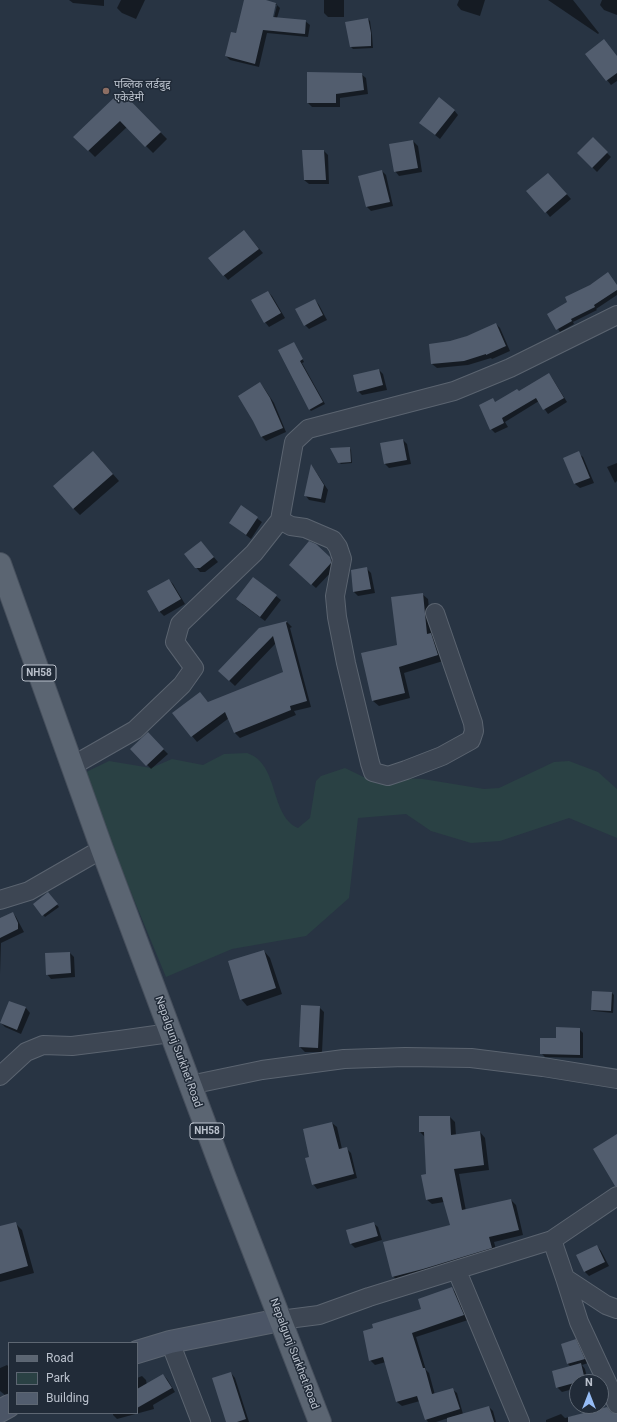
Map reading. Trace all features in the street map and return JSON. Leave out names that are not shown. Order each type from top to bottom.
[{"type":"main road","name":"NH58","points":[[0,564],[100,843]]},
{"type":"main road","name":"Nepalgunj Surkhet Road","points":[[100,843],[226,1182],[320,1422]]},
{"type":"street","points":[[75,774],[135,730],[182,685],[194,668],[175,642],[180,624],[254,553],[280,520],[294,442],[308,429],[454,391],[510,368],[617,315]]},
{"type":"street","points":[[280,520],[291,526],[305,528],[333,540],[338,547],[342,559],[335,596],[337,617],[370,763],[373,772],[380,775],[388,776],[406,770],[442,756],[471,740],[474,731],[473,722],[435,613]]},
{"type":"street","points":[[0,900],[29,891],[100,843]]},
{"type":"street","points":[[0,1076],[26,1052],[43,1045],[72,1046],[170,1033]]},
{"type":"street","points":[[190,1085],[262,1070],[344,1059],[405,1056],[471,1058],[543,1066],[617,1079]]},
{"type":"street","points":[[138,1352],[170,1342],[280,1320],[318,1315],[369,1297],[458,1271],[552,1240],[617,1196]]},
{"type":"street","points":[[552,1240],[579,1322],[617,1404]]},
{"type":"street","points":[[458,1271],[520,1422]]},
{"type":"street","points":[[565,1278],[606,1305],[617,1309]]},
{"type":"street","points":[[170,1342],[201,1422]]},
{"type":"green space","points":[[247,753],[257,759],[265,768],[282,812],[289,821],[298,828],[310,818],[316,781],[321,776],[345,768],[378,784],[402,778],[423,779],[484,789],[499,788],[554,762],[569,761],[598,772],[617,789],[617,838],[569,818],[500,841],[471,843],[431,831],[406,814],[358,818],[349,898],[306,936],[232,949],[166,977],[82,774],[109,761],[151,768],[172,759],[203,765],[224,754]]},
{"type":"building","points":[[244,0],[266,0],[276,3],[273,17],[306,20],[305,34],[263,30],[255,64],[225,56],[231,32],[236,33]]},
{"type":"building","points":[[368,18],[371,33],[371,46],[350,47],[345,22]]},
{"type":"building","points":[[604,39],[617,56],[617,73],[606,81],[585,54]]},
{"type":"building","points":[[307,72],[362,73],[364,90],[336,94],[336,103],[307,103]]},
{"type":"building","points":[[121,91],[161,132],[145,147],[120,121],[88,151],[73,137]]},
{"type":"building","points":[[439,97],[455,110],[435,135],[419,123]]},
{"type":"building","points":[[593,137],[608,152],[592,168],[577,153]]},
{"type":"building","points":[[413,140],[418,168],[394,172],[389,144]]},
{"type":"building","points":[[302,150],[324,150],[326,180],[304,180]]},
{"type":"building","points":[[382,170],[390,202],[366,207],[358,176]]},
{"type":"building","points":[[548,173],[567,194],[545,213],[526,191]]},
{"type":"building","points":[[244,230],[259,249],[223,276],[208,258]]},
{"type":"building","points":[[608,272],[617,285],[617,290],[594,305],[595,307],[571,319],[572,321],[556,330],[547,314],[567,302],[565,297],[590,285]]},
{"type":"building","points":[[268,291],[281,313],[264,323],[251,300]]},
{"type":"building","points":[[315,299],[323,315],[304,326],[295,309]]},
{"type":"building","points":[[496,323],[506,346],[486,355],[464,361],[431,364],[429,344],[450,341],[467,336]]},
{"type":"building","points":[[294,342],[303,359],[300,361],[323,402],[309,410],[278,350]]},
{"type":"building","points":[[379,369],[383,385],[357,392],[353,375]]},
{"type":"building","points":[[549,373],[564,398],[543,410],[536,398],[502,418],[504,423],[490,430],[479,405],[493,398],[495,402],[517,389],[519,391]]},
{"type":"building","points":[[260,382],[270,398],[283,428],[261,437],[238,396]]},
{"type":"building","points":[[403,439],[407,460],[384,464],[380,443]]},
{"type":"building","points":[[350,447],[351,462],[338,463],[330,448]]},
{"type":"building","points":[[93,451],[113,474],[73,509],[53,486]]},
{"type":"building","points":[[579,451],[590,478],[574,484],[563,458]]},
{"type":"building","points":[[311,464],[324,485],[321,499],[304,496]]},
{"type":"building","points":[[241,505],[258,517],[246,535],[229,523]]},
{"type":"building","points":[[201,541],[214,557],[200,568],[195,568],[184,554]]},
{"type":"building","points":[[309,541],[316,544],[330,557],[331,560],[331,563],[311,585],[289,565]]},
{"type":"building","points":[[367,567],[371,589],[353,592],[351,570]]},
{"type":"building","points":[[253,577],[277,595],[260,617],[236,599]]},
{"type":"building","points":[[169,579],[181,599],[159,612],[147,591]]},
{"type":"building","points":[[423,593],[427,634],[431,633],[438,655],[399,667],[405,693],[372,701],[361,653],[397,645],[391,597]]},
{"type":"building","points":[[287,621],[286,623],[307,701],[290,706],[291,710],[234,733],[225,712],[191,737],[172,713],[200,692],[208,702],[283,672],[273,636],[229,681],[218,671],[259,628]]},
{"type":"building","points":[[148,732],[164,749],[146,766],[130,749]]},
{"type":"building","points":[[48,892],[58,904],[42,916],[33,904]]},
{"type":"building","points":[[13,912],[18,923],[18,929],[0,938],[0,918]]},
{"type":"building","points":[[264,950],[276,988],[240,1000],[228,961]]},
{"type":"building","points":[[70,952],[71,973],[46,975],[45,953]]},
{"type":"building","points":[[592,991],[612,992],[611,1011],[591,1010]]},
{"type":"building","points":[[9,1001],[26,1007],[17,1030],[0,1023]]},
{"type":"building","points":[[301,1005],[320,1006],[318,1048],[299,1047]]},
{"type":"building","points":[[556,1027],[580,1028],[580,1055],[540,1054],[540,1038],[556,1038]]},
{"type":"building","points":[[419,1116],[450,1116],[451,1135],[480,1131],[484,1165],[454,1169],[462,1210],[511,1199],[519,1230],[489,1237],[492,1248],[392,1277],[383,1242],[450,1225],[442,1197],[426,1200],[421,1175],[426,1174],[424,1132],[419,1132]]},
{"type":"building","points":[[332,1122],[339,1149],[347,1147],[354,1174],[312,1185],[305,1158],[309,1157],[303,1129]]},
{"type":"building","points":[[617,1134],[617,1186],[615,1186],[593,1149]]},
{"type":"building","points":[[16,1222],[28,1266],[0,1274],[0,1226]]},
{"type":"building","points":[[374,1222],[378,1236],[350,1244],[346,1230]]},
{"type":"building","points":[[597,1245],[605,1262],[584,1272],[576,1255]]},
{"type":"building","points":[[452,1287],[464,1315],[412,1333],[423,1368],[425,1368],[432,1394],[453,1388],[460,1409],[425,1420],[417,1396],[396,1402],[383,1357],[369,1361],[363,1331],[373,1328],[372,1324],[421,1309],[418,1299]]},
{"type":"building","points":[[576,1339],[585,1359],[567,1364],[561,1344]]},
{"type":"building","points":[[581,1363],[584,1374],[569,1374],[569,1384],[556,1388],[552,1371]]},
{"type":"building","points":[[231,1372],[246,1419],[237,1422],[226,1422],[212,1378]]},
{"type":"building","points":[[163,1374],[172,1388],[138,1407],[138,1388]]},
{"type":"building","points":[[489,1406],[494,1422],[447,1422],[447,1418]]},
{"type":"building","points":[[609,1410],[617,1414],[617,1422],[568,1422],[568,1417],[580,1414],[609,1414]]},
{"type":"place","name":"पब्लिक लर्डबुद्द एकेडेमी","points":[[106,91]]}]
